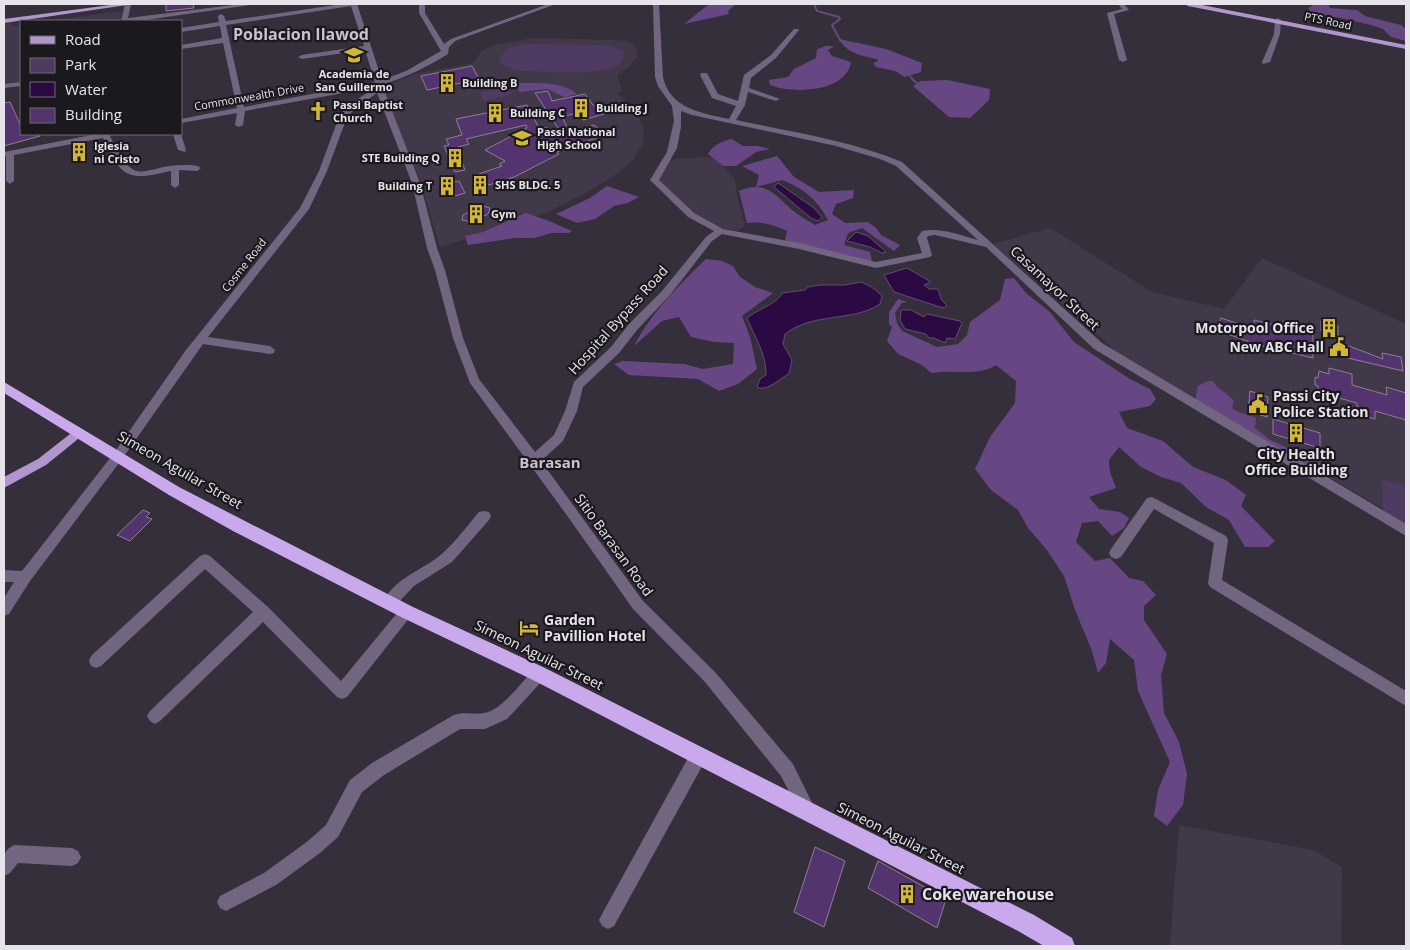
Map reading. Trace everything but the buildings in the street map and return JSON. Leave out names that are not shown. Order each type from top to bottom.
[{"type":"highway","name":"Simeon Aguilar Street","points":[[4,387],[182,495],[407,612],[539,674],[699,755],[1026,923],[1064,946]]},
{"type":"main road","points":[[4,21],[129,4]]},
{"type":"main road","name":"PTS Road","points":[[1188,4],[1278,20],[1406,47]]},
{"type":"main road","points":[[4,483],[42,462],[79,432]]},
{"type":"street","points":[[124,20],[129,4]]},
{"type":"street","points":[[130,20],[218,6],[254,4]]},
{"type":"street","points":[[182,30],[319,7],[354,4]]},
{"type":"street","name":"Sitio Barasan Road","points":[[354,4],[380,86],[416,183],[432,248],[440,270],[458,338],[474,380],[572,510],[638,605],[710,677],[787,770],[808,811]]},
{"type":"street","points":[[422,4],[422,13],[428,26],[445,52]]},
{"type":"street","points":[[380,86],[416,70],[445,52],[446,46],[453,40],[553,4]]},
{"type":"street","points":[[656,4],[656,53],[659,79],[662,88],[676,105],[673,148],[655,174],[654,180],[691,215],[720,231],[799,246],[876,266],[927,255],[922,238],[925,233],[935,232],[989,245]]},
{"type":"street","points":[[1121,4],[1126,10],[1110,14],[1123,60]]},
{"type":"street","points":[[218,6],[241,109],[239,125]]},
{"type":"street","points":[[1266,62],[1277,34],[1278,20]]},
{"type":"street","points":[[732,122],[741,105],[747,77],[765,66],[784,47],[796,30]]},
{"type":"street","points":[[182,47],[226,40]]},
{"type":"street","points":[[302,57],[369,47]]},
{"type":"street","points":[[704,76],[714,96],[741,105]]},
{"type":"street","points":[[4,86],[20,84]]},
{"type":"street","name":"Commonwealth Drive","points":[[182,121],[380,86]]},
{"type":"street","name":"Cosme Road","points":[[4,610],[25,577],[118,456],[190,353],[304,209],[323,171],[343,116],[380,86]]},
{"type":"street","points":[[745,89],[776,99]]},
{"type":"street","name":"Casamayor Street","points":[[676,105],[692,113],[862,150],[899,164],[1098,346],[1406,530]]},
{"type":"street","points":[[10,181],[7,153],[94,135]]},
{"type":"street","points":[[107,135],[117,158],[127,170],[135,175],[151,174],[175,168],[197,168]]},
{"type":"street","points":[[177,135],[182,150]]},
{"type":"street","points":[[175,168],[175,185]]},
{"type":"street","name":"Hospital Bypass Road","points":[[534,460],[559,438],[578,384],[614,350],[666,293],[709,239],[720,231]]},
{"type":"street","points":[[202,340],[270,350]]},
{"type":"street","points":[[1116,554],[1152,502],[1221,540],[1215,583],[1406,699]]},
{"type":"street","points":[[390,602],[409,582],[447,558],[484,516]]},
{"type":"street","points":[[96,661],[205,560],[263,612],[342,692],[407,612]]},
{"type":"street","points":[[4,576],[25,577]]},
{"type":"street","points":[[155,716],[263,612]]},
{"type":"street","points":[[226,902],[270,879],[314,847],[332,831],[356,786],[378,769],[458,722],[484,721],[502,714],[539,674]]},
{"type":"street","points":[[608,920],[699,755]]},
{"type":"street","points":[[4,867],[14,854],[72,857]]},
{"type":"shaded area","points":[[709,4],[736,4],[728,11],[729,14],[684,24]]},
{"type":"shaded area","points":[[1315,4],[1328,4],[1330,8],[1357,10],[1365,16],[1401,25],[1406,29],[1406,41],[1391,37],[1383,29],[1371,25],[1312,14],[1308,8]]},
{"type":"shaded area","points":[[122,11],[121,20],[52,20]]},
{"type":"shaded area","points":[[13,22],[12,26],[20,24],[20,82],[4,84],[4,24]]},
{"type":"shaded area","name":"Passi National High School","points":[[533,38],[614,40],[626,41],[634,45],[638,56],[630,66],[617,75],[622,91],[617,93],[636,111],[644,128],[643,143],[633,160],[615,175],[550,211],[509,226],[440,247],[419,177],[407,154],[382,87],[415,74],[473,63],[482,51],[495,45]]},
{"type":"shaded area","points":[[839,39],[886,49],[922,63],[921,72],[905,77],[895,71],[876,67],[873,63],[878,61],[877,59],[850,51]]},
{"type":"shaded area","points":[[834,46],[828,50],[832,56],[851,62],[847,72],[839,80],[817,89],[804,90],[791,90],[770,85],[769,80],[788,77],[794,69],[816,58],[817,49]]},
{"type":"shaded area","points":[[947,80],[990,89],[989,100],[970,118],[949,117],[913,86],[920,81]]},
{"type":"shaded area","points":[[518,83],[557,85],[577,94],[564,97],[548,89],[519,92]]},
{"type":"shaded area","points":[[732,139],[743,146],[758,146],[770,149],[756,152],[736,166],[723,166],[708,154],[718,144]]},
{"type":"shaded area","points":[[777,156],[794,177],[819,192],[854,190],[853,198],[836,204],[832,214],[845,223],[868,222],[881,235],[900,245],[894,251],[862,228],[848,233],[844,245],[870,252],[872,261],[845,257],[785,241],[787,231],[767,224],[747,223],[739,191],[756,187],[759,175],[742,166]],"holes":[[[782,180],[790,183],[809,195],[828,220],[815,225],[794,211],[774,193],[756,187]]]},
{"type":"shaded area","points":[[713,157],[735,179],[737,196],[745,225],[737,231],[721,228],[691,212],[659,184],[659,174],[667,162],[676,159]]},
{"type":"shaded area","points":[[607,186],[639,197],[628,203],[614,206],[595,219],[577,223],[556,214],[590,198]]},
{"type":"shaded area","points":[[526,213],[572,231],[569,233],[551,233],[535,238],[515,238],[468,245],[465,236],[483,232]]},
{"type":"shaded area","points":[[1050,228],[1152,292],[1224,309],[1262,258],[1406,324],[1406,522],[1118,353],[993,244]]},
{"type":"shaded area","points":[[706,259],[722,261],[733,266],[740,277],[755,287],[773,293],[742,316],[750,337],[757,369],[738,384],[719,391],[698,379],[629,375],[614,364],[623,361],[684,364],[703,369],[733,364],[734,343],[714,342],[691,337],[679,317],[662,321],[634,346],[657,311]]},
{"type":"shaded area","points":[[1014,278],[1027,294],[1050,312],[1074,342],[1130,379],[1150,389],[1156,399],[1150,406],[1119,412],[1127,428],[1163,441],[1193,467],[1226,480],[1246,495],[1241,506],[1275,541],[1268,547],[1245,547],[1229,520],[1206,507],[1181,483],[1161,477],[1141,467],[1119,447],[1109,460],[1110,472],[1116,488],[1089,497],[1099,509],[1120,512],[1129,518],[1124,528],[1112,536],[1098,521],[1082,523],[1076,542],[1095,561],[1110,558],[1129,578],[1143,581],[1156,595],[1144,606],[1144,620],[1167,654],[1161,675],[1164,713],[1179,742],[1187,774],[1183,805],[1167,826],[1154,816],[1158,790],[1170,762],[1138,691],[1134,660],[1110,639],[1106,663],[1098,673],[1092,651],[1075,610],[1064,576],[1047,550],[1028,528],[1018,510],[991,490],[975,469],[990,437],[1015,403],[1016,381],[996,365],[989,369],[973,372],[932,373],[920,364],[898,354],[887,341],[892,327],[889,324],[889,312],[898,299],[907,302],[902,303],[895,313],[897,323],[902,331],[937,347],[958,344],[967,335],[970,322],[1000,300],[1005,279]]},
{"type":"shaded area","points":[[1208,381],[1213,381],[1232,398],[1234,401],[1232,408],[1240,413],[1256,418],[1255,428],[1270,440],[1320,462],[1332,472],[1326,479],[1195,401],[1198,386]]},
{"type":"shaded area","points":[[1179,825],[1313,850],[1342,867],[1341,946],[1170,946]]},
{"type":"green space","points":[[523,44],[610,45],[623,51],[622,60],[614,67],[600,71],[566,73],[514,70],[501,64],[499,59],[507,49]]},
{"type":"green space","points":[[507,87],[512,95],[483,101],[480,92]]},
{"type":"green space","points":[[1382,480],[1406,486],[1406,525],[1383,511]]},
{"type":"water","points":[[778,183],[814,208],[822,217],[818,221],[811,218],[774,187]]},
{"type":"water","points":[[856,232],[868,236],[886,252],[882,253],[870,247],[847,241]]},
{"type":"water","points":[[907,268],[931,282],[924,285],[929,289],[938,289],[941,299],[947,306],[943,308],[894,292],[884,275]]},
{"type":"water","points":[[860,282],[872,287],[882,296],[880,304],[870,310],[808,323],[796,327],[785,334],[783,344],[792,360],[789,374],[765,388],[757,387],[760,379],[766,375],[766,368],[762,353],[747,318],[777,300],[782,293],[805,290],[808,287],[820,285],[845,285]]},
{"type":"water","points":[[901,310],[911,310],[924,317],[927,314],[962,323],[955,339],[947,338],[945,343],[929,338],[926,334],[905,329],[900,320]]},
{"type":"waterway","points":[[814,4],[817,11],[839,17],[840,19],[832,25],[840,40],[863,52],[883,58],[904,68],[913,80],[956,113]]},
{"type":"waterway","points":[[1322,4],[1316,11],[1382,25],[1406,34]]},
{"type":"place","name":"Academia de San Guillermo","points":[[354,55]]},
{"type":"place","name":"Building B","points":[[447,83]]},
{"type":"place","name":"Building J","points":[[581,108]]},
{"type":"place","name":"Passi Baptist Church","points":[[318,111]]},
{"type":"place","name":"Building C","points":[[495,113]]},
{"type":"place","name":"Passi National High School","points":[[522,138]]},
{"type":"place","name":"Iglesia ni Cristo","points":[[79,152]]},
{"type":"place","name":"STE Building Q","points":[[455,158]]},
{"type":"place","name":"SHS BLDG. 5","points":[[480,185]]},
{"type":"place","name":"Building T","points":[[447,186]]},
{"type":"place","name":"Gym","points":[[476,214]]},
{"type":"place","name":"Motorpool Office","points":[[1329,328]]},
{"type":"place","name":"New ABC Hall","points":[[1339,347]]},
{"type":"place","name":"Passi City Police Station","points":[[1258,404]]},
{"type":"place","name":"City Health Office Building","points":[[1296,433]]},
{"type":"place","name":"Garden Pavillion Hotel","points":[[529,628]]},
{"type":"place","name":"Coke warehouse","points":[[907,894]]},
{"type":"district","name":"Poblacion Ilawod","points":[[301,34]]},
{"type":"district","name":"Barasan","points":[[550,463]]}]
